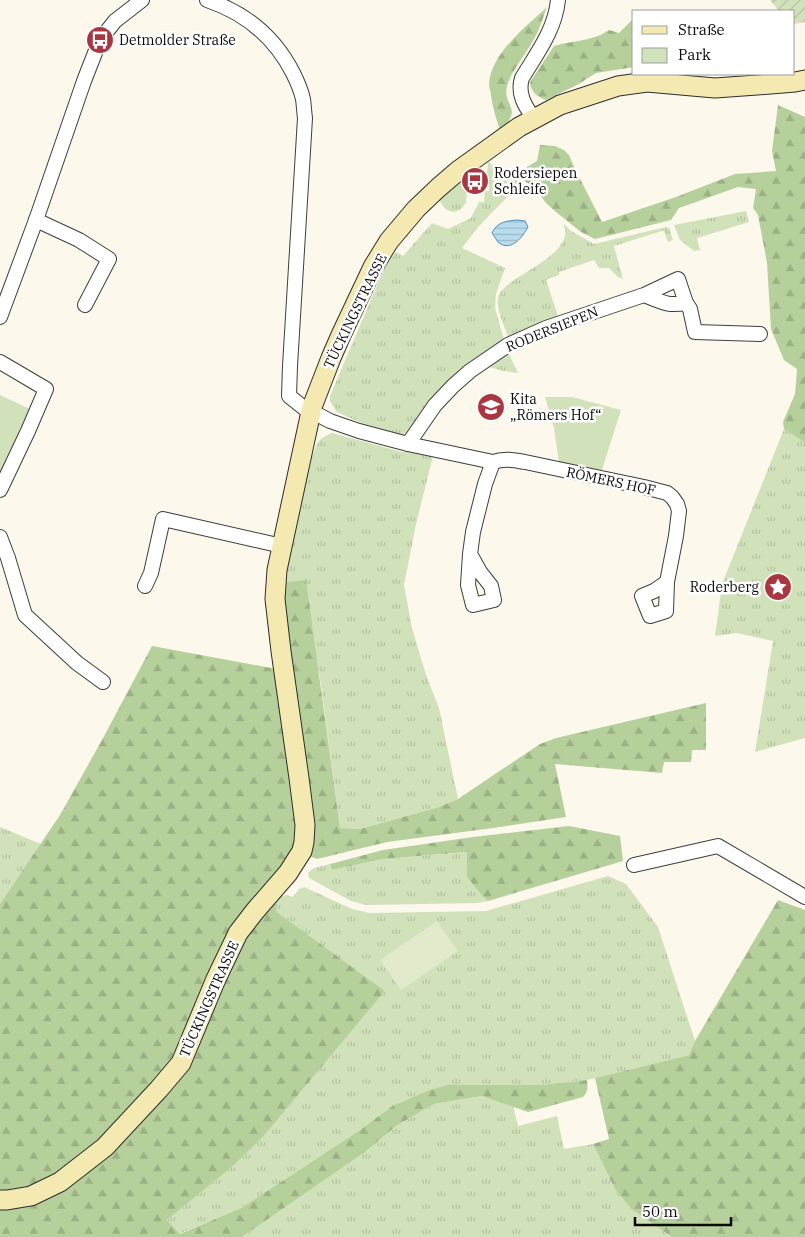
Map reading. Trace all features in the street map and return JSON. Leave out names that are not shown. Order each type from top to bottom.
[{"type":"street","points":[[0,317],[100,40],[115,21],[142,0]]},
{"type":"street","points":[[207,0],[248,19],[264,33],[289,66],[303,98],[305,118],[289,396],[304,408],[311,410]]},
{"type":"street","points":[[534,119],[522,100],[520,84],[527,69],[546,40],[557,9],[558,0]]},
{"type":"street","name":"TÜCKINGSTRASSE","points":[[0,1200],[31,1196],[60,1182],[105,1147],[159,1089],[181,1063],[216,979],[238,933],[288,873],[302,851],[304,815],[275,599],[277,570],[311,410],[341,335],[373,267],[389,241],[416,209],[449,178],[512,132],[560,105],[618,86],[647,82],[714,88],[757,86],[805,80]]},
{"type":"street","points":[[36,220],[79,240],[109,259],[85,305]]},
{"type":"street","name":"RODERSIEPEN","points":[[408,444],[435,405],[453,386],[470,371],[508,345],[546,328],[644,295],[678,279],[690,309],[695,332],[760,334]]},
{"type":"street","points":[[644,295],[665,304],[686,303]]},
{"type":"street","points":[[0,362],[46,389],[0,490]]},
{"type":"street","name":"RÖMERS HOF","points":[[311,410],[330,421],[408,444],[493,462],[507,459],[526,462],[667,493],[677,504],[679,511],[667,582]]},
{"type":"street","points":[[470,554],[476,517],[493,462]]},
{"type":"street","points":[[145,586],[151,573],[163,519],[282,546]]},
{"type":"street","points":[[0,538],[25,615],[77,663],[103,682]]},
{"type":"street","points":[[634,864],[718,846],[805,897]]},
{"type":"green space","points":[[770,0],[805,0],[805,22],[795,24],[795,10],[778,10]]},
{"type":"green space","points":[[547,7],[536,35],[509,80],[506,93],[512,112],[507,123],[500,130],[489,87],[491,73],[496,62],[511,41]]},
{"type":"green space","points":[[632,20],[632,67],[596,73],[577,85],[546,100],[533,91],[530,82],[554,46],[589,39],[609,30],[619,33]]},
{"type":"green space","points":[[778,105],[805,117],[805,443],[784,429],[783,422],[795,394],[797,369],[784,360],[771,329],[767,263],[758,215],[753,208],[756,189],[738,187],[679,208],[671,220],[595,239],[581,232],[556,212],[546,203],[534,187],[523,180],[527,167],[537,161],[540,145],[555,146],[564,150],[569,155],[602,222],[676,197],[735,174],[776,171],[772,151]]},
{"type":"green space","points":[[489,162],[501,174],[506,169],[520,184],[479,226],[462,248],[505,268],[496,294],[495,308],[504,340],[467,365],[444,385],[410,430],[402,436],[368,426],[337,412],[330,401],[330,396],[387,264],[396,252],[403,256],[432,223],[448,229],[471,218],[479,202],[484,202],[485,191],[489,191],[489,183],[486,182]]},
{"type":"green space","points":[[468,175],[466,203],[455,212],[447,210],[440,200]]},
{"type":"green space","points":[[746,211],[749,222],[697,238],[700,250],[694,251],[680,240],[674,225]]},
{"type":"green space","points":[[564,224],[571,231],[594,244],[666,227],[669,228],[673,240],[668,242],[664,231],[662,231],[614,246],[623,279],[618,277],[609,268],[599,268],[594,260],[559,272],[559,275],[546,280],[559,319],[509,339],[500,313],[498,298],[503,289],[510,283],[549,257],[562,244],[565,236]]},
{"type":"green space","points":[[508,352],[518,373],[485,366]]},
{"type":"green space","points":[[0,395],[32,410],[0,481]]},
{"type":"green space","points":[[545,397],[572,397],[621,410],[602,470],[559,462],[554,428]]},
{"type":"green space","points":[[784,429],[805,443],[805,738],[755,752],[773,641],[737,633],[715,636],[722,584]]},
{"type":"green space","points":[[332,433],[402,452],[414,452],[433,456],[416,524],[404,585],[412,628],[426,675],[439,708],[458,799],[439,807],[360,829],[340,828],[319,671],[282,583],[312,457],[323,437]]},
{"type":"green space","points":[[306,580],[340,828],[360,829],[439,807],[458,799],[540,744],[556,738],[706,703],[706,750],[692,750],[691,762],[664,762],[662,773],[555,764],[566,817],[387,842],[317,859],[308,854],[274,890],[277,912],[385,991],[263,1137],[232,1167],[167,1220],[180,1234],[243,1207],[360,1130],[391,1107],[427,1091],[447,1085],[543,1085],[587,1080],[586,1093],[583,1097],[528,1112],[482,1096],[434,1104],[396,1126],[365,1152],[242,1237],[0,1237],[0,904],[60,815],[152,646],[277,669],[282,583]]},
{"type":"green space","points":[[569,826],[620,836],[623,861],[488,901],[467,877],[467,852],[383,859],[332,870],[330,864],[383,850]]},
{"type":"green space","points":[[0,827],[41,844],[0,904]]},
{"type":"green space","points":[[468,852],[484,899],[488,901],[478,903],[366,905],[351,901],[309,878],[308,873],[315,868],[330,864],[332,870],[383,859]]},
{"type":"green space","points":[[608,876],[626,884],[658,927],[695,1041],[689,1055],[587,1080],[391,1107],[360,1130],[243,1207],[179,1234],[167,1220],[232,1167],[263,1137],[385,991],[277,912],[275,898],[286,895],[293,897],[299,889],[304,887],[352,909],[370,913],[486,911]]},
{"type":"green space","points":[[778,900],[805,910],[805,1237],[672,1237],[631,1209],[615,1189],[593,1144],[609,1139],[595,1078],[689,1055],[695,1041]]},
{"type":"green space","points":[[437,921],[458,951],[401,990],[380,960]]},
{"type":"green space","points":[[482,1096],[513,1106],[518,1126],[557,1116],[564,1149],[593,1144],[615,1189],[631,1209],[672,1237],[242,1237],[365,1152],[396,1126],[434,1104]]},
{"type":"water","points":[[517,220],[525,221],[528,227],[523,235],[516,242],[508,246],[499,243],[492,233],[496,226]]},
{"type":"place","name":"Detmolder Straße","points":[[100,40]]},
{"type":"place","name":"Rodersiepen Schleife","points":[[475,181]]},
{"type":"place","name":"Kita „Römers Hof“","points":[[491,407]]},
{"type":"place","name":"Roderberg","points":[[778,587]]}]
